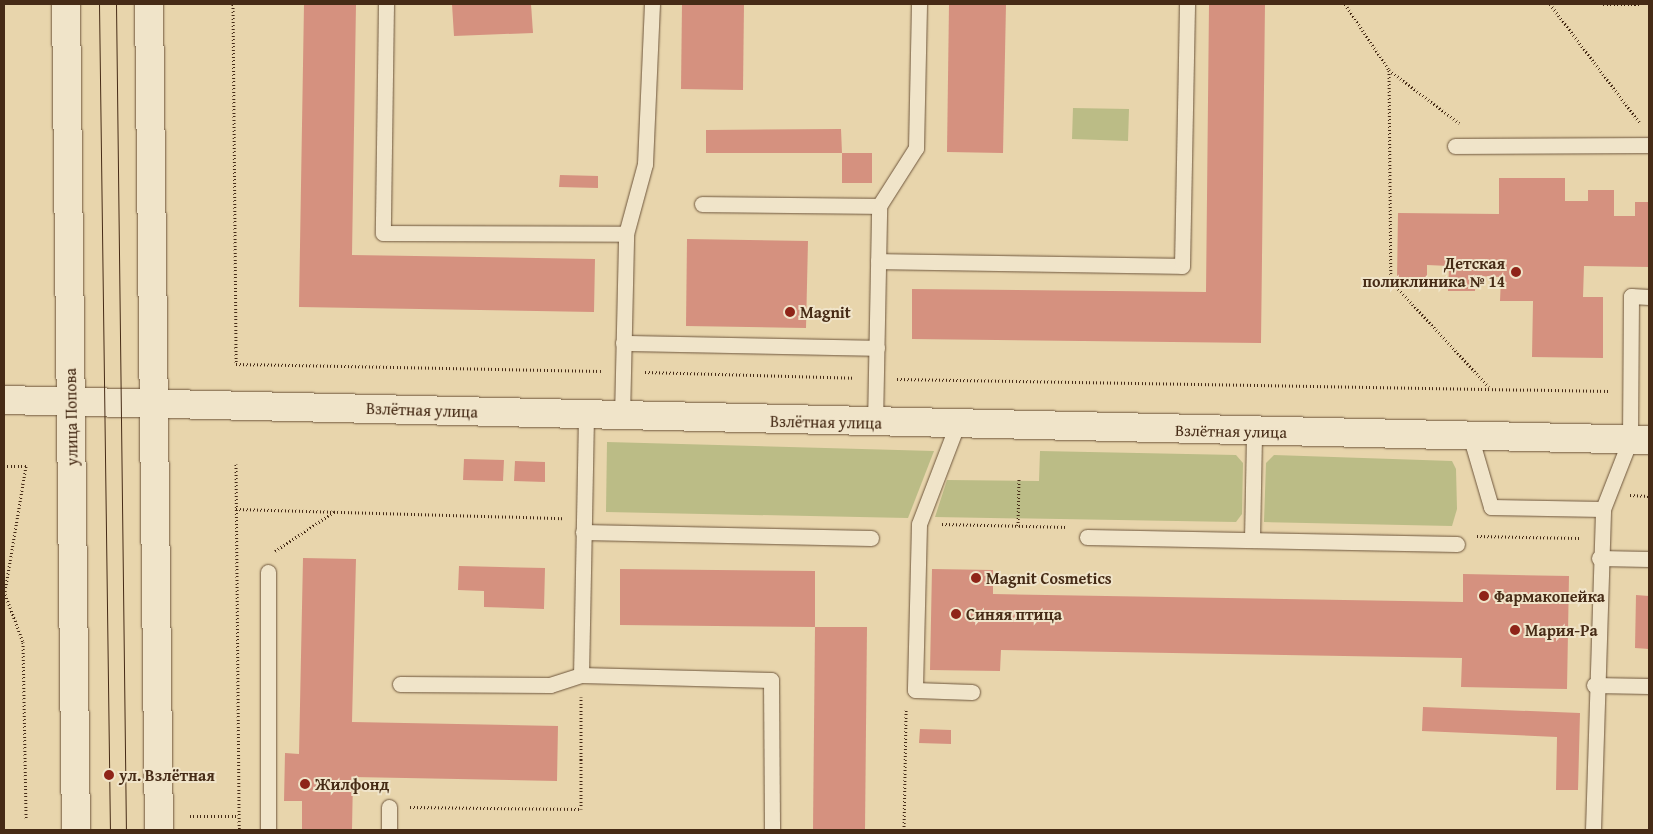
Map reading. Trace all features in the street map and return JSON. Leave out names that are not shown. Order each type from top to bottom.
[{"type":"main road","name":"улица Попова","points":[[66,4],[76,830]]},
{"type":"main road","points":[[149,4],[160,830]]},
{"type":"main road","name":"Взлётная улица","points":[[4,400],[154,401],[875,424],[1640,440]]},
{"type":"lane","points":[[386,4],[383,233],[626,234]]},
{"type":"lane","points":[[622,417],[626,234],[645,164],[652,4]]},
{"type":"lane","points":[[875,424],[879,206],[916,148],[919,4]]},
{"type":"lane","points":[[878,261],[1182,266],[1187,4]]},
{"type":"lane","points":[[1456,146],[1649,145]]},
{"type":"lane","points":[[702,204],[879,206]]},
{"type":"lane","points":[[1593,830],[1594,685],[1600,538],[1603,509],[1640,440],[1631,391],[1631,296],[1649,297]]},
{"type":"lane","points":[[623,343],[877,348]]},
{"type":"lane","points":[[581,675],[586,416]]},
{"type":"lane","points":[[957,425],[919,524],[915,690],[972,692]]},
{"type":"lane","points":[[1252,540],[1254,432]]},
{"type":"lane","points":[[1470,435],[1491,508],[1603,509]]},
{"type":"lane","points":[[583,532],[871,538]]},
{"type":"lane","points":[[1087,537],[1252,540],[1461,540]]},
{"type":"lane","points":[[1599,558],[1649,559]]},
{"type":"lane","points":[[268,572],[268,830]]},
{"type":"lane","points":[[400,684],[550,685],[581,675],[771,680],[772,830]]},
{"type":"lane","points":[[1594,685],[1649,686]]},
{"type":"lane","points":[[389,807],[389,830]]},
{"type":"path","points":[[233,4],[236,364],[876,378],[1631,391]]},
{"type":"path","points":[[1346,4],[1389,70],[1488,146]]},
{"type":"path","points":[[1550,4],[1643,127]]},
{"type":"path","points":[[1603,4],[1639,4]]},
{"type":"path","points":[[1389,70],[1391,281],[1489,388]]},
{"type":"path","points":[[236,464],[239,830]]},
{"type":"path","points":[[4,466],[26,466],[4,591],[23,642],[26,818]]},
{"type":"path","points":[[1018,526],[1019,479]]},
{"type":"path","points":[[269,554],[334,512]]},
{"type":"path","points":[[1461,540],[1600,538]]},
{"type":"path","points":[[236,576],[244,570]]},
{"type":"path","points":[[389,807],[581,810],[581,675]]},
{"type":"path","points":[[904,830],[907,699],[915,690]]},
{"type":"path","points":[[190,816],[239,816]]},
{"type":"green space","points":[[1073,108],[1129,109],[1128,141],[1072,139]]},
{"type":"green space","points":[[607,442],[934,451],[908,518],[606,512]]},
{"type":"green space","points":[[1040,451],[1236,455],[1243,463],[1242,514],[1236,522],[935,517],[947,480],[1039,481]]},
{"type":"green space","points":[[1274,455],[1452,461],[1456,469],[1457,509],[1452,526],[1264,522],[1266,463]]},
{"type":"building","points":[[304,4],[356,4],[352,255],[595,259],[594,312],[299,307]]},
{"type":"building","points":[[452,4],[531,4],[533,33],[454,36]]},
{"type":"building","points":[[682,4],[744,4],[743,90],[681,89]]},
{"type":"building","points":[[949,4],[1006,4],[1003,153],[947,152]]},
{"type":"building","points":[[1209,4],[1265,4],[1261,343],[912,339],[912,289],[1206,292]]},
{"type":"building","points":[[841,129],[842,153],[706,153],[706,130]]},
{"type":"building","points":[[842,153],[872,153],[872,183],[842,183]]},
{"type":"building","points":[[560,175],[598,176],[598,188],[559,187]]},
{"type":"building","name":"Детская поликлиника № 14","points":[[1499,178],[1565,178],[1565,201],[1588,201],[1588,190],[1614,190],[1614,216],[1635,216],[1635,202],[1649,202],[1649,267],[1584,266],[1583,297],[1603,297],[1603,358],[1532,357],[1533,301],[1500,301],[1501,277],[1476,276],[1475,291],[1448,291],[1449,266],[1427,265],[1427,280],[1397,279],[1398,213],[1499,214]]},
{"type":"building","points":[[687,239],[808,241],[806,328],[686,326]]},
{"type":"building","points":[[464,459],[504,460],[503,481],[463,480]]},
{"type":"building","points":[[515,461],[545,462],[545,482],[514,481]]},
{"type":"building","points":[[303,558],[356,559],[352,722],[558,726],[557,781],[353,777],[352,830],[302,830],[302,801],[284,801],[285,753],[299,754]]},
{"type":"building","points":[[459,566],[545,568],[544,609],[484,607],[484,591],[458,590]]},
{"type":"building","points":[[620,569],[815,571],[815,627],[620,625]]},
{"type":"building","points":[[932,569],[993,570],[993,594],[1463,602],[1463,574],[1569,576],[1567,689],[1461,687],[1462,658],[1001,650],[1000,671],[930,670]]},
{"type":"building","points":[[1636,595],[1649,596],[1649,649],[1635,648]]},
{"type":"building","points":[[815,627],[867,627],[865,830],[813,830]]},
{"type":"building","points":[[1423,707],[1580,713],[1578,790],[1556,790],[1557,737],[1422,731]]},
{"type":"building","points":[[920,729],[951,730],[951,744],[919,743]]},
{"type":"tram line","points":[[99,4],[110,830]]},
{"type":"tram line","points":[[116,4],[126,830]]},
{"type":"place","name":"Детская поликлиника № 14","points":[[1516,272]]},
{"type":"place","name":"Magnit","points":[[790,312]]},
{"type":"place","name":"Magnit Cosmetics","points":[[976,578]]},
{"type":"place","name":"Фармакопейка","points":[[1484,596]]},
{"type":"place","name":"Синяя птица","points":[[956,614]]},
{"type":"place","name":"Мария-Ра","points":[[1515,630]]},
{"type":"place","name":"ул. Взлётная","points":[[109,775]]},
{"type":"place","name":"Жилфонд","points":[[305,784]]}]
